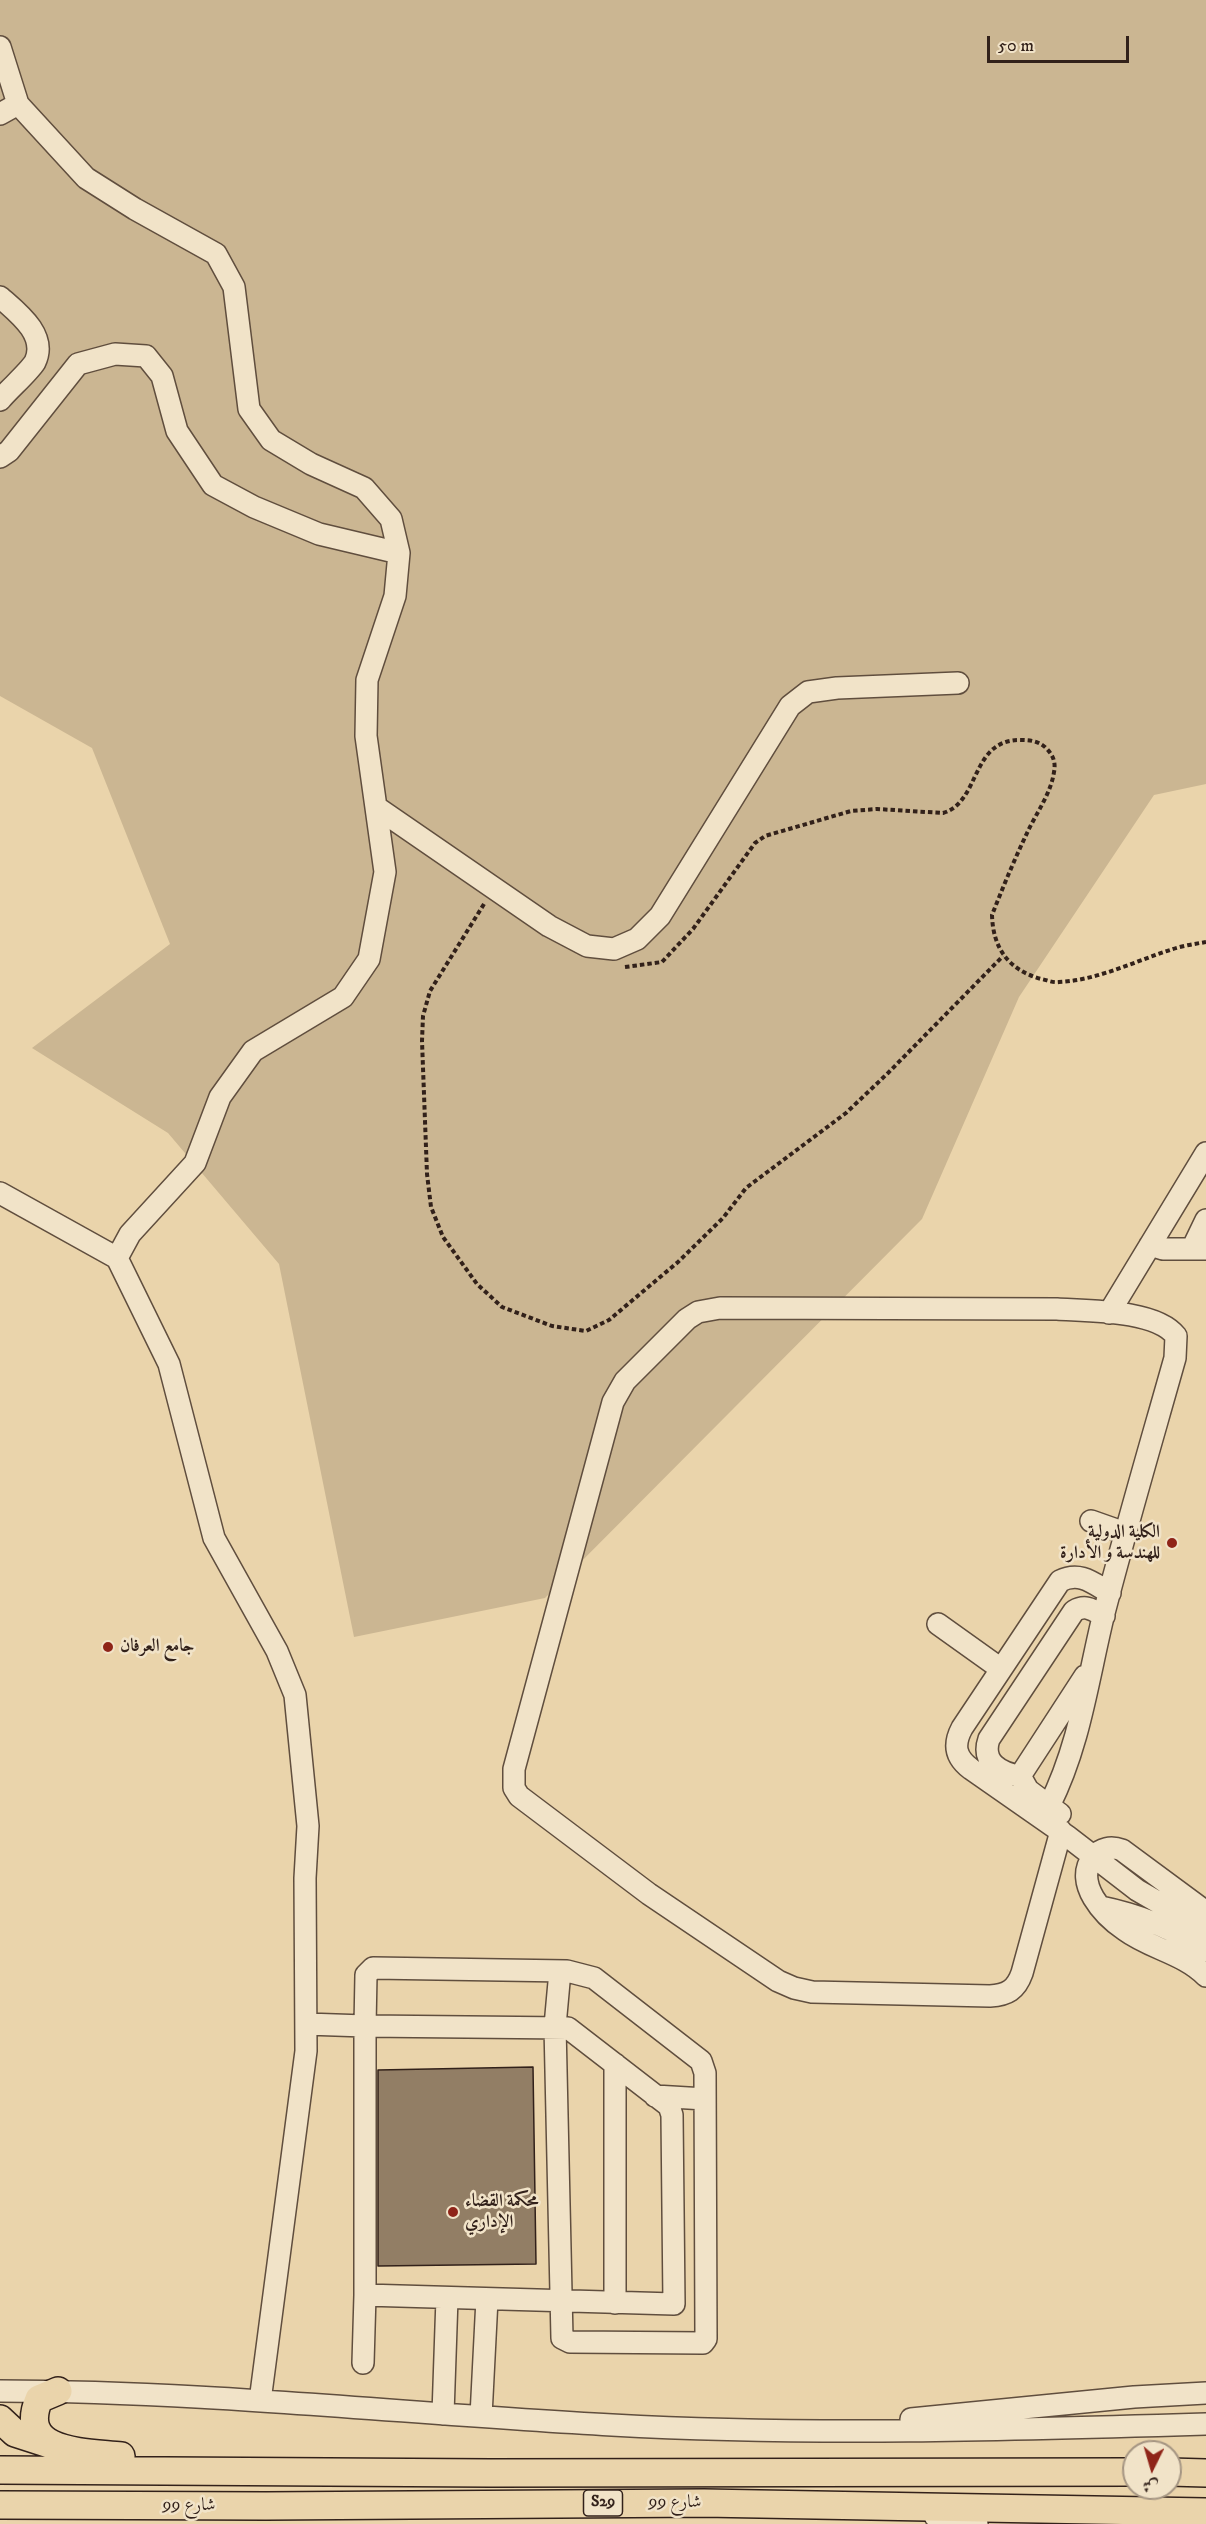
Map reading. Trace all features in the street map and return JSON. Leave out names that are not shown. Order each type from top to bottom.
[{"type":"main road","points":[[49,2444],[38,2432],[33,2414],[39,2399],[58,2391]]},
{"type":"main road","points":[[0,2419],[15,2433],[66,2450],[145,2459],[189,2472]]},
{"type":"main road","name":"99 شارع","points":[[0,2470],[1122,2472]]},
{"type":"main road","points":[[1182,2472],[1206,2473]]},
{"type":"main road","name":"99 شارع","points":[[0,2505],[266,2506],[704,2502],[1206,2512]]},
{"type":"street","points":[[0,47],[9,109],[86,178],[135,209],[216,254],[234,287],[249,409],[271,440],[311,464],[364,488],[391,519],[399,553],[395,596],[367,680],[366,736],[385,872],[369,959],[344,997],[253,1051],[220,1097],[195,1163],[130,1234],[117,1258]]},
{"type":"street","points":[[0,297],[27,321],[37,340],[35,361],[0,400]]},
{"type":"street","points":[[0,457],[9,451],[78,364],[115,354],[146,356],[162,376],[177,431],[213,485],[254,507],[319,534],[399,553]]},
{"type":"street","points":[[376,807],[549,926],[587,946],[614,950],[637,939],[660,916],[790,706],[808,692],[837,688],[958,683]]},
{"type":"street","points":[[1112,1307],[1206,1153]]},
{"type":"street","points":[[0,1193],[117,1258],[168,1364],[214,1538],[277,1651],[296,1695],[308,1826],[306,2051],[260,2402]]},
{"type":"street","points":[[1150,1245],[1163,1249],[1202,1237]]},
{"type":"street","points":[[1049,1806],[1071,1755],[1125,1533],[1177,1347],[1176,1336],[1169,1326],[1112,1307],[720,1308],[698,1312],[687,1319],[625,1381],[613,1402],[513,1779],[519,1796],[649,1894],[778,1981],[812,1992],[990,1996],[1011,1991],[1018,1983],[1022,1973],[1061,1832]]},
{"type":"street","points":[[1091,1521],[1125,1533]]},
{"type":"street","points":[[1020,1776],[990,1773],[961,1762],[956,1751],[956,1738],[1060,1581],[1069,1576],[1079,1576],[1110,1593]]},
{"type":"street","points":[[1104,1616],[1087,1607],[1080,1607],[1070,1616],[989,1739],[987,1754],[990,1773],[1061,1832],[1100,1852],[1122,1850],[1206,1912]]},
{"type":"street","points":[[939,1624],[1001,1669]]},
{"type":"street","points":[[1020,1776],[1093,1664]]},
{"type":"street","points":[[1020,1776],[1028,1790],[1100,1852],[1137,1890],[1206,1930]]},
{"type":"street","points":[[1100,1852],[1088,1867],[1086,1878],[1089,1890],[1101,1907],[1125,1930],[1181,1957],[1206,1976]]},
{"type":"street","points":[[1101,1907],[1149,1920],[1172,1930],[1206,1951]]},
{"type":"street","points":[[363,2363],[366,1975],[373,1968],[560,1971],[594,1978],[701,2061],[705,2073],[706,2339],[703,2343],[570,2342],[562,2338],[560,2333],[555,2026],[560,1971]]},
{"type":"street","points":[[306,2024],[555,2026],[568,2028],[669,2106],[672,2115],[674,2304]]},
{"type":"street","points":[[615,2064],[615,2303]]},
{"type":"street","points":[[655,2096],[705,2099]]},
{"type":"street","points":[[365,2295],[705,2305]]},
{"type":"street","points":[[443,2414],[447,2298]]},
{"type":"street","points":[[481,2416],[487,2299]]},
{"type":"street","points":[[0,2391],[58,2391],[260,2402],[611,2425],[794,2431],[1023,2430],[1206,2424]]},
{"type":"street","points":[[794,2431],[1056,2404],[1206,2392]]},
{"type":"street","points":[[893,2507],[976,2524]]},
{"type":"street","points":[[1107,2524],[1166,2512]]},
{"type":"path","points":[[616,968],[662,962],[693,929],[747,853],[765,836],[851,811],[877,809],[943,813],[952,811],[991,748],[1018,740],[1034,740],[1044,745],[1053,756],[1055,767],[1053,782],[1027,832],[992,915],[992,927],[1003,956],[1015,968],[1027,975],[1056,983],[1105,973],[1172,949],[1206,942]]},
{"type":"path","points":[[494,888],[430,991],[423,1016],[426,1174],[431,1207],[443,1237],[456,1256],[477,1284],[502,1307],[552,1326],[586,1331],[609,1320],[678,1262],[723,1218],[746,1188],[846,1113],[1003,956]]},
{"type":"shaded area","points":[[0,0],[1206,0],[1206,784],[1154,795],[1019,997],[922,1219],[545,1598],[354,1637],[279,1264],[168,1133],[32,1048],[170,944],[92,748],[0,696]]},
{"type":"building","name":"محكمة القضاء الإداري","points":[[533,2067],[536,2264],[378,2266],[378,2070]]},
{"type":"place","name":"الكلية الدولية للهندسة و الأدارة","points":[[1172,1543]]},
{"type":"place","name":"جامع العرفان","points":[[108,1647]]},
{"type":"place","name":"محكمة القضاء الإداري","points":[[453,2212]]}]
